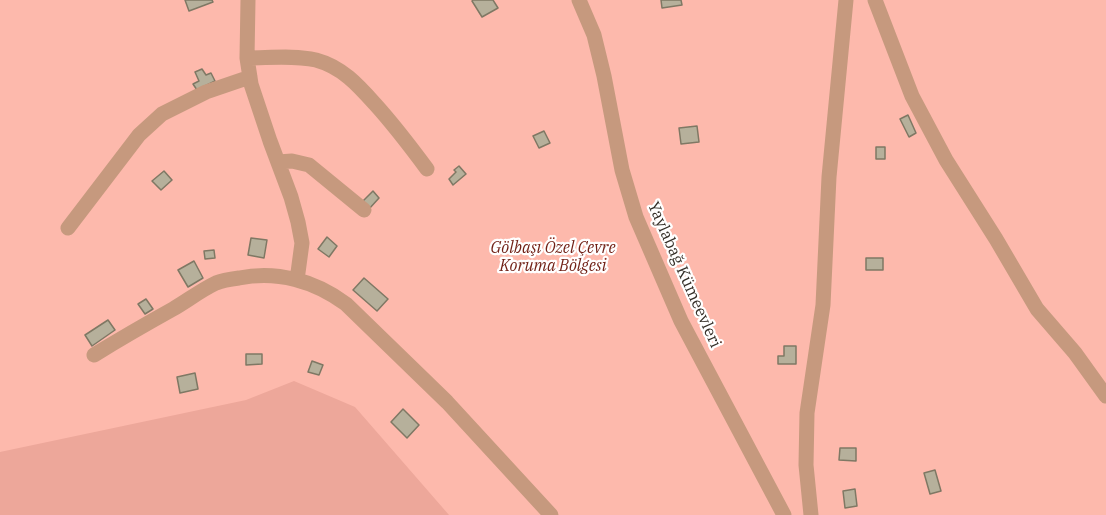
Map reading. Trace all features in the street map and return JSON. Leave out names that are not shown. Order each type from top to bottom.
[{"type":"street","points":[[248,0],[247,58],[250,77],[291,196],[300,232],[302,243],[297,280]]},
{"type":"street","name":"Yaylabağ Kümeevleri","points":[[579,0],[594,34],[622,170],[636,217],[681,321],[784,515]]},
{"type":"street","points":[[811,515],[806,465],[807,413],[823,305],[829,177],[846,0]]},
{"type":"street","points":[[875,0],[912,96],[946,160],[996,238],[1037,309],[1075,353],[1106,396]]},
{"type":"street","points":[[247,58],[303,58],[338,69],[357,84],[399,130],[427,169]]},
{"type":"street","points":[[68,228],[139,135],[162,114],[206,92],[250,77]]},
{"type":"street","points":[[278,162],[292,161],[309,165],[364,210]]},
{"type":"street","points":[[94,355],[217,283],[255,276],[280,276],[321,288],[346,304],[447,402],[551,515]]},
{"type":"green space","name":"Gölbaşı Özel Çevre Koruma Bölgesi","points":[[0,0],[1106,0],[1106,515],[0,515]]},
{"type":"shaded area","points":[[294,381],[355,407],[449,515],[0,515],[0,452],[246,400]]},
{"type":"building","points":[[185,0],[212,0],[213,2],[189,11]]},
{"type":"building","points":[[473,0],[493,0],[498,8],[482,17]]},
{"type":"building","points":[[661,0],[681,0],[682,5],[662,8]]},
{"type":"building","points":[[202,69],[206,75],[211,73],[215,81],[197,90],[193,84],[199,81],[195,72]]},
{"type":"building","points":[[908,115],[916,133],[909,137],[900,119]]},
{"type":"building","points":[[697,126],[699,142],[681,144],[679,128]]},
{"type":"building","points":[[544,131],[550,143],[539,148],[533,136]]},
{"type":"building","points":[[876,147],[885,147],[885,159],[876,159]]},
{"type":"building","points":[[459,166],[466,174],[453,185],[449,179]]},
{"type":"building","points":[[164,171],[172,180],[161,190],[152,181]]},
{"type":"building","points":[[373,191],[379,198],[369,209],[362,202]]},
{"type":"building","points":[[327,237],[337,246],[329,257],[318,249]]},
{"type":"building","points":[[251,238],[267,240],[264,258],[248,255]]},
{"type":"building","points":[[214,250],[215,258],[205,259],[204,251]]},
{"type":"building","points":[[866,258],[883,258],[883,270],[866,270]]},
{"type":"building","points":[[194,261],[203,278],[188,287],[178,270]]},
{"type":"building","points":[[364,278],[388,299],[377,311],[353,290]]},
{"type":"building","points":[[146,299],[153,309],[145,314],[138,304]]},
{"type":"building","points":[[108,320],[115,330],[92,346],[85,335]]},
{"type":"building","points":[[784,346],[796,346],[796,364],[778,364],[778,356],[784,356]]},
{"type":"building","points":[[246,354],[262,354],[262,364],[246,365]]},
{"type":"building","points":[[312,361],[323,365],[319,375],[308,372]]},
{"type":"building","points":[[195,373],[198,389],[180,393],[177,377]]},
{"type":"building","points":[[403,409],[419,425],[407,438],[391,422]]},
{"type":"building","points":[[840,448],[856,448],[856,461],[839,460]]},
{"type":"building","points":[[935,470],[941,491],[930,494],[924,473]]},
{"type":"building","points":[[855,489],[857,506],[845,508],[843,491]]}]
